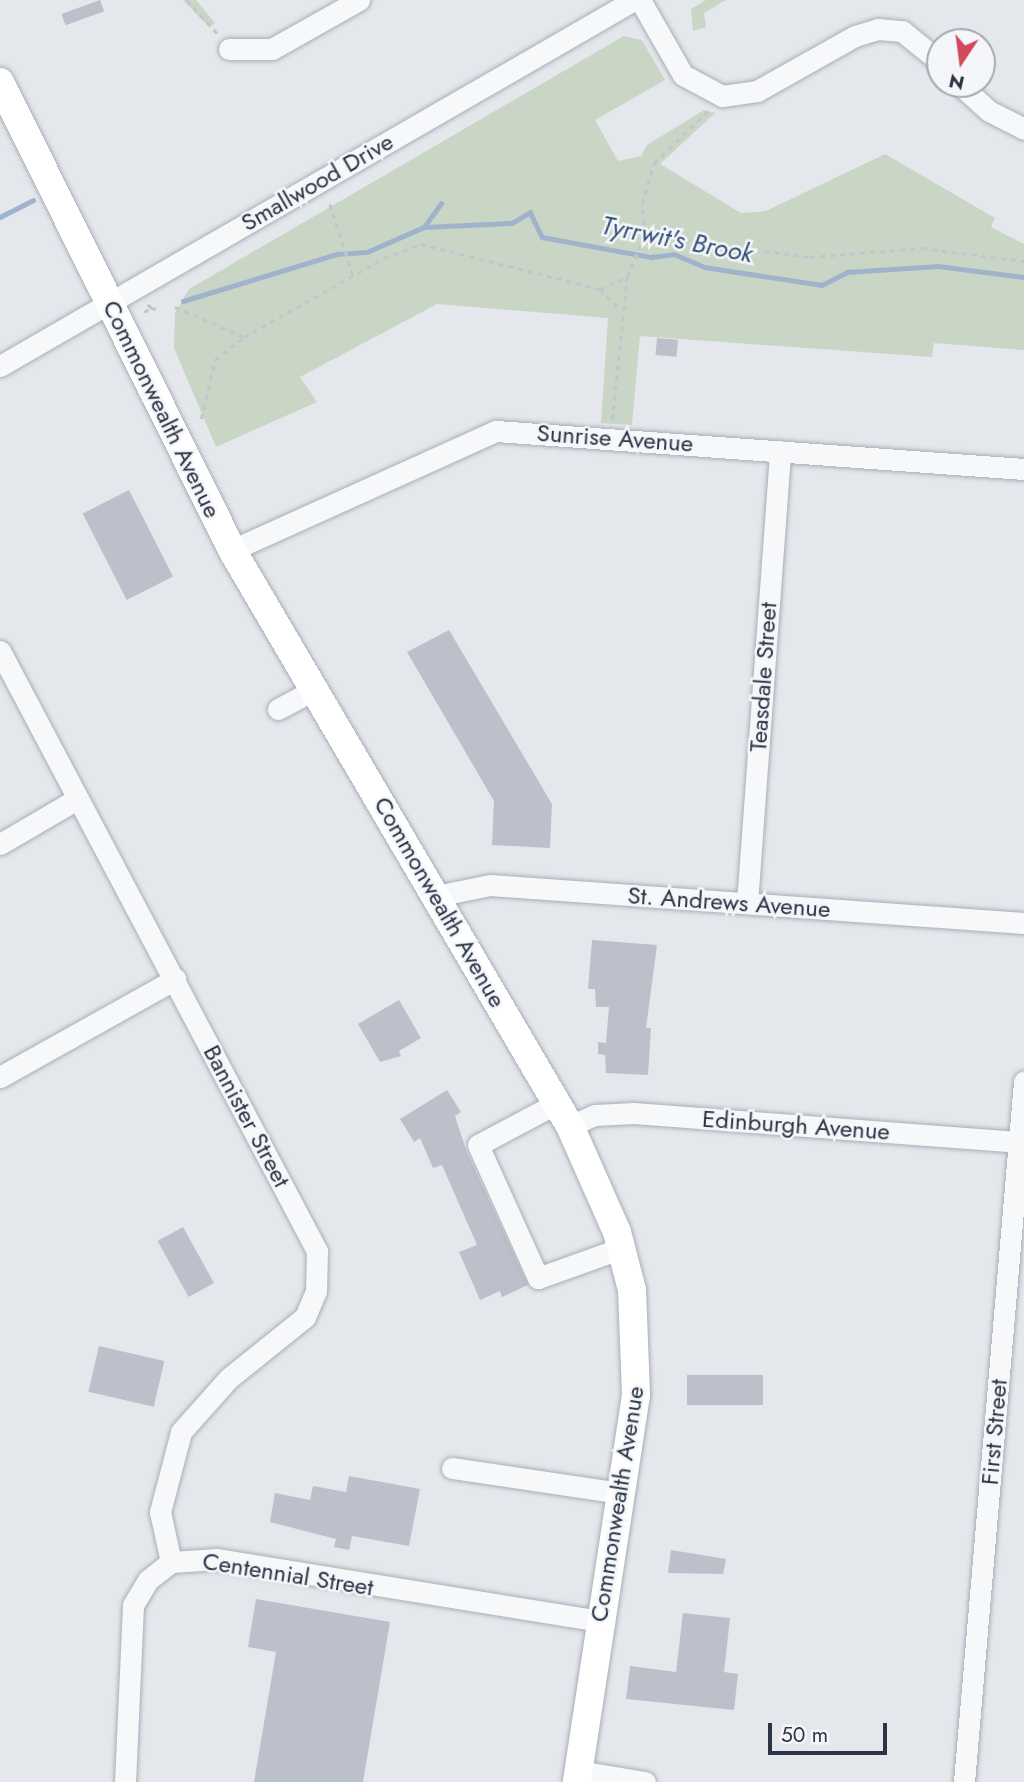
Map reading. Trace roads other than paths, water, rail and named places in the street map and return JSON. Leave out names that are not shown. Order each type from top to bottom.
[{"type":"main road","name":"Commonwealth Avenue","points":[[0,82],[232,550],[317,688],[564,1114],[604,1194],[622,1248],[637,1354],[621,1493],[598,1622],[578,1777]]},
{"type":"street","points":[[229,49],[272,49],[359,0]]},
{"type":"street","name":"Smallwood Drive","points":[[0,366],[634,0]]},
{"type":"street","points":[[640,0],[683,75],[713,94],[757,91],[855,36],[878,30],[902,31],[926,51]]},
{"type":"street","points":[[975,98],[989,111],[1024,129]]},
{"type":"street","name":"Sunrise Avenue","points":[[232,550],[484,434],[611,438],[1024,469]]},
{"type":"street","name":"Teasdale Street","points":[[747,903],[780,450]]},
{"type":"street","name":"Bannister Street","points":[[0,651],[310,1232],[318,1271],[305,1317],[228,1378],[181,1432],[160,1512],[171,1562]]},
{"type":"street","points":[[278,709],[317,688]]},
{"type":"street","points":[[0,844],[77,799]]},
{"type":"street","name":"St. Andrews Avenue","points":[[436,896],[490,885],[1024,923]]},
{"type":"street","points":[[0,1077],[174,979]]},
{"type":"street","name":"First Street","points":[[964,1782],[1022,1142],[1024,1082]]},
{"type":"street","name":"Edinburgh Avenue","points":[[622,1248],[538,1278],[478,1145],[564,1114],[634,1113],[1022,1142]]},
{"type":"street","points":[[452,1468],[621,1493]]},
{"type":"street","name":"Centennial Street","points":[[125,1782],[133,1605],[148,1580],[171,1562],[217,1559],[598,1622]]},
{"type":"street","points":[[578,1777],[645,1782]]},
{"type":"waterway","name":"Tyrrwit's Brook","points":[[0,217],[33,200]]},
{"type":"waterway","points":[[424,227],[441,204]]},
{"type":"waterway","name":"Tyrrwit's Brook","points":[[183,301],[337,254],[367,252],[424,227],[512,223],[530,212],[542,237],[651,257],[674,254],[704,267],[822,285],[848,272],[938,266],[1024,277]]}]
